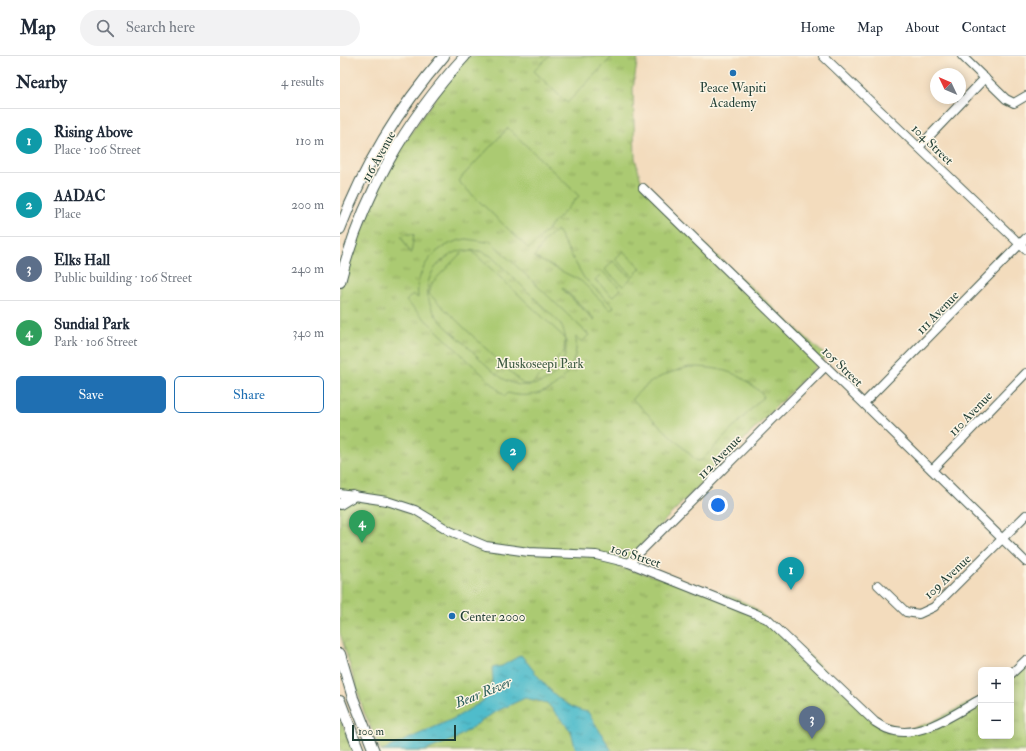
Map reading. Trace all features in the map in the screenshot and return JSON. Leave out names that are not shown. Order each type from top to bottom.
[{"type":"main road","name":"116 Avenue","points":[[340,229],[356,191],[388,130],[416,90],[444,56]]},
{"type":"main road","name":"116 Avenue","points":[[340,282],[358,226],[380,177],[424,106],[465,56]]},
{"type":"main road","points":[[340,504],[353,496]]},
{"type":"main road","points":[[340,654],[353,698],[372,747]]},
{"type":"main road","points":[[340,701],[359,749]]},
{"type":"street","name":"104 Street","points":[[823,56],[1023,247]]},
{"type":"street","points":[[962,56],[1006,99],[1014,103],[1026,96]]},
{"type":"street","points":[[919,147],[985,78]]},
{"type":"street","name":"105 Street","points":[[643,188],[1026,562]]},
{"type":"street","name":"111 Avenue","points":[[864,403],[1023,247],[1026,238]]},
{"type":"street","name":"112 Avenue","points":[[629,563],[826,366]]},
{"type":"street","name":"110 Avenue","points":[[932,470],[1026,373]]},
{"type":"street","name":"106 Street","points":[[340,494],[387,501],[415,510],[450,531],[486,546],[529,552],[596,555],[629,563],[767,619],[875,722],[884,728],[904,732],[918,730],[978,701]]},
{"type":"street","name":"109 Avenue","points":[[878,585],[906,612],[919,614],[934,607],[1026,515]]},
{"type":"street","points":[[1014,671],[1026,660]]},
{"type":"green space","name":"Muskoseepi Park","points":[[465,56],[638,56],[633,89],[635,158],[643,188],[826,356],[619,567],[733,597],[752,606],[812,658],[869,717],[906,730],[929,723],[978,698],[978,739],[1014,739],[1014,673],[1026,662],[1026,751],[381,751],[364,712],[340,633],[340,282],[380,177]]},
{"type":"green space","points":[[549,56],[613,56],[567,103],[534,71]]},
{"type":"green space","points":[[508,128],[579,196],[529,249],[458,181]]},
{"type":"green space","points":[[557,230],[584,278],[614,307],[611,310],[581,281],[534,257],[545,240]]},
{"type":"green space","points":[[414,234],[411,254],[401,236]]},
{"type":"green space","points":[[466,239],[487,242],[489,240],[589,335],[582,342],[576,337],[576,351],[572,364],[566,375],[557,384],[547,390],[535,394],[522,395],[508,393],[505,396],[406,301],[413,294],[418,298],[420,276],[430,259],[445,246]],"holes":[[[462,250],[481,251],[491,256],[560,323],[563,328],[566,339],[566,350],[563,361],[555,374],[543,382],[529,385],[518,385],[499,376],[442,323],[430,304],[428,284],[436,267],[452,254]]]},
{"type":"green space","points":[[472,251],[565,338],[564,352],[532,384],[523,384],[429,294],[432,283],[461,253]]},
{"type":"green space","points":[[623,251],[641,268],[633,276],[615,259]]},
{"type":"green space","points":[[613,261],[631,278],[623,286],[605,270]]},
{"type":"green space","points":[[603,272],[621,289],[613,297],[595,280]]},
{"type":"green space","points":[[563,288],[595,319],[594,320],[562,289]]},
{"type":"green space","points":[[689,367],[711,368],[730,372],[747,381],[764,396],[702,460],[697,461],[632,399],[651,382],[658,378]]},
{"type":"green space","points":[[340,719],[354,751],[340,751]]},
{"type":"water","points":[[521,655],[558,698],[577,709],[588,712],[612,751],[578,751],[575,747],[571,731],[547,703],[525,698],[495,712],[455,739],[424,751],[381,751],[455,718],[483,701],[493,680],[492,668],[502,666]]},
{"type":"place","name":"Peace Wapiti Academy","points":[[733,73]]},
{"type":"place","name":"AADAC","points":[[513,471]]},
{"type":"place","name":"Sundial Park","points":[[362,543]]},
{"type":"place","name":"Rising Above","points":[[791,590]]},
{"type":"place","name":"Center 2000","points":[[452,616]]},
{"type":"place","name":"Elks Hall","points":[[812,739]]},
{"type":"water label","name":"Bear River","points":[[483,692]]}]
